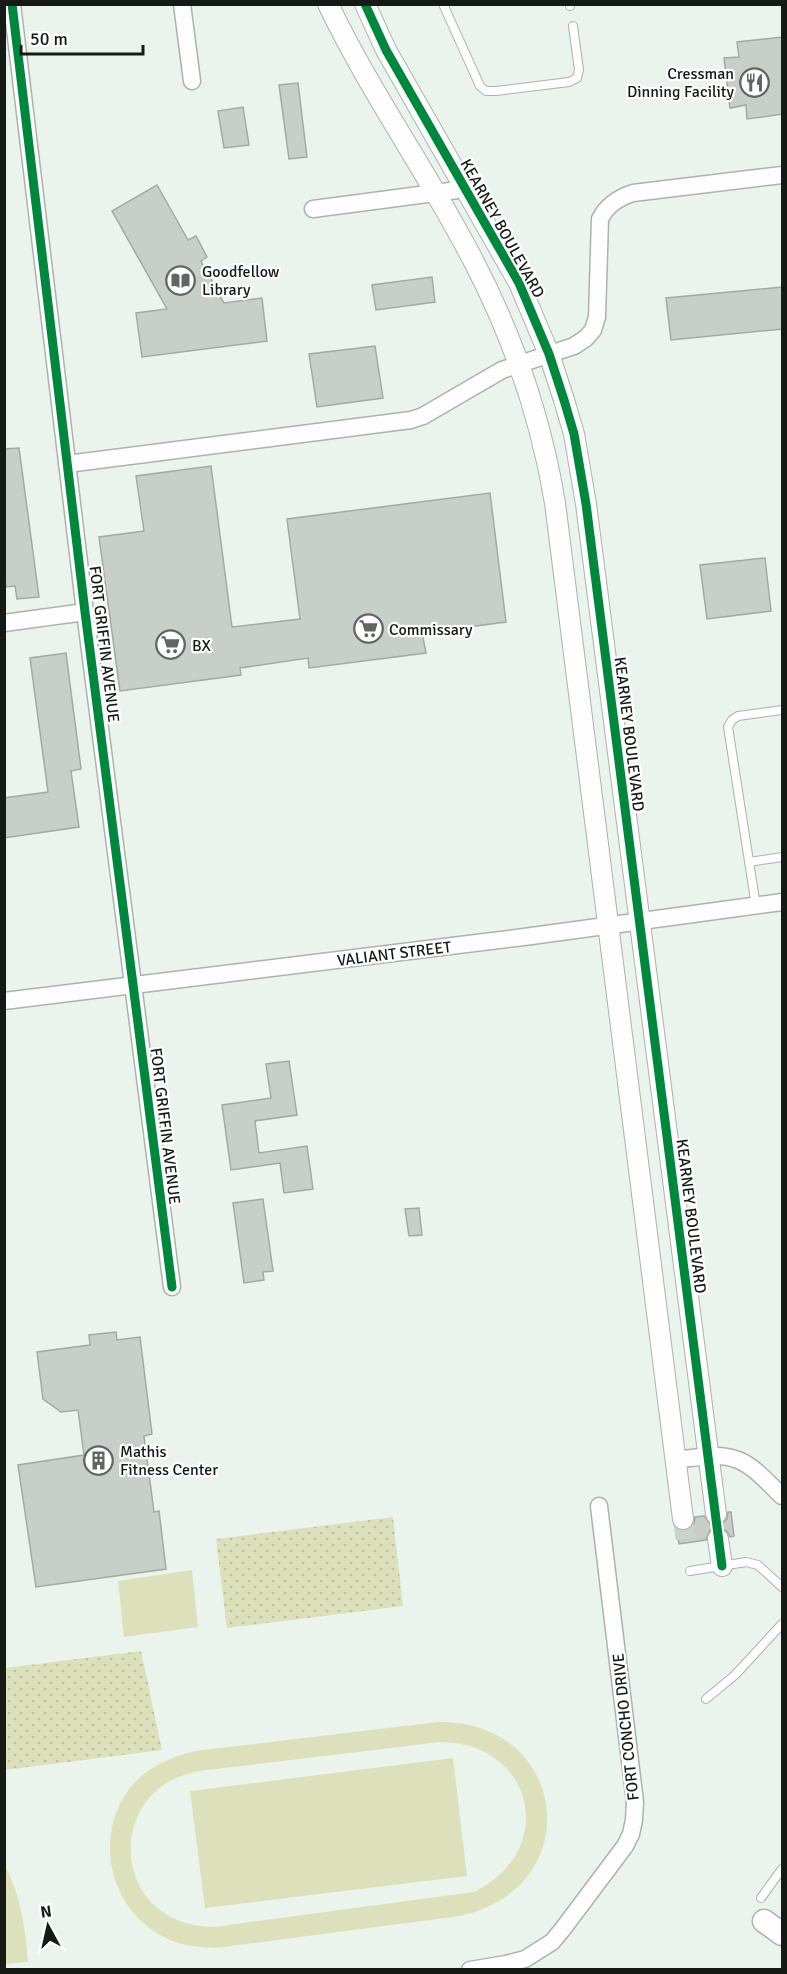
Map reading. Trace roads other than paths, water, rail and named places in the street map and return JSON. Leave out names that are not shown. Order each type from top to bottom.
[{"type":"main road","points":[[764,1921],[783,1934]]},
{"type":"street","name":"FORT GRIFFIN AVENUE","points":[[12,4],[85,612],[172,1287]]},
{"type":"street","points":[[182,4],[192,81]]},
{"type":"street","points":[[328,4],[369,83],[435,193],[482,278],[520,363],[542,436],[555,503],[683,1519]]},
{"type":"street","name":"KEARNEY BOULEVARD","points":[[365,4],[386,50],[519,283],[549,354],[570,423],[582,474],[716,1514]]},
{"type":"street","points":[[67,464],[411,420],[435,410],[486,379],[520,363],[574,346],[586,338],[593,330],[597,317],[600,219],[604,210],[614,201],[633,193],[783,175]]},
{"type":"street","points":[[313,209],[465,189]]},
{"type":"street","points":[[4,624],[85,612]]},
{"type":"street","name":"VALIANT STREET","points":[[4,1001],[783,902]]},
{"type":"street","points":[[675,1460],[726,1456],[744,1463],[783,1496]]},
{"type":"street","name":"FORT CONCHO DRIVE","points":[[470,1970],[525,1959],[552,1941],[618,1856],[631,1834],[634,1820],[634,1793],[599,1506]]},
{"type":"street","points":[[718,1539],[722,1566]]},
{"type":"lane","points":[[443,4],[480,86],[486,91],[569,82],[577,78],[579,70],[573,26]]},
{"type":"lane","points":[[756,906],[728,727],[738,716],[783,710]]},
{"type":"lane","points":[[749,862],[783,857]]},
{"type":"lane","points":[[690,1571],[746,1562],[758,1564],[783,1587]]},
{"type":"lane","points":[[706,1699],[735,1675],[783,1624]]},
{"type":"lane","points":[[761,1898],[783,1869]]},
{"type":"tunnel","points":[[683,1519],[686,1543]]},
{"type":"place","name":"Cressman Dinning Facility","points":[[755,82]]},
{"type":"place","name":"Goodfellow Library","points":[[181,280]]},
{"type":"place","name":"Commissary","points":[[368,629]]},
{"type":"place","name":"BX","points":[[171,645]]},
{"type":"place","name":"Mathis Fitness Center","points":[[99,1460]]}]
